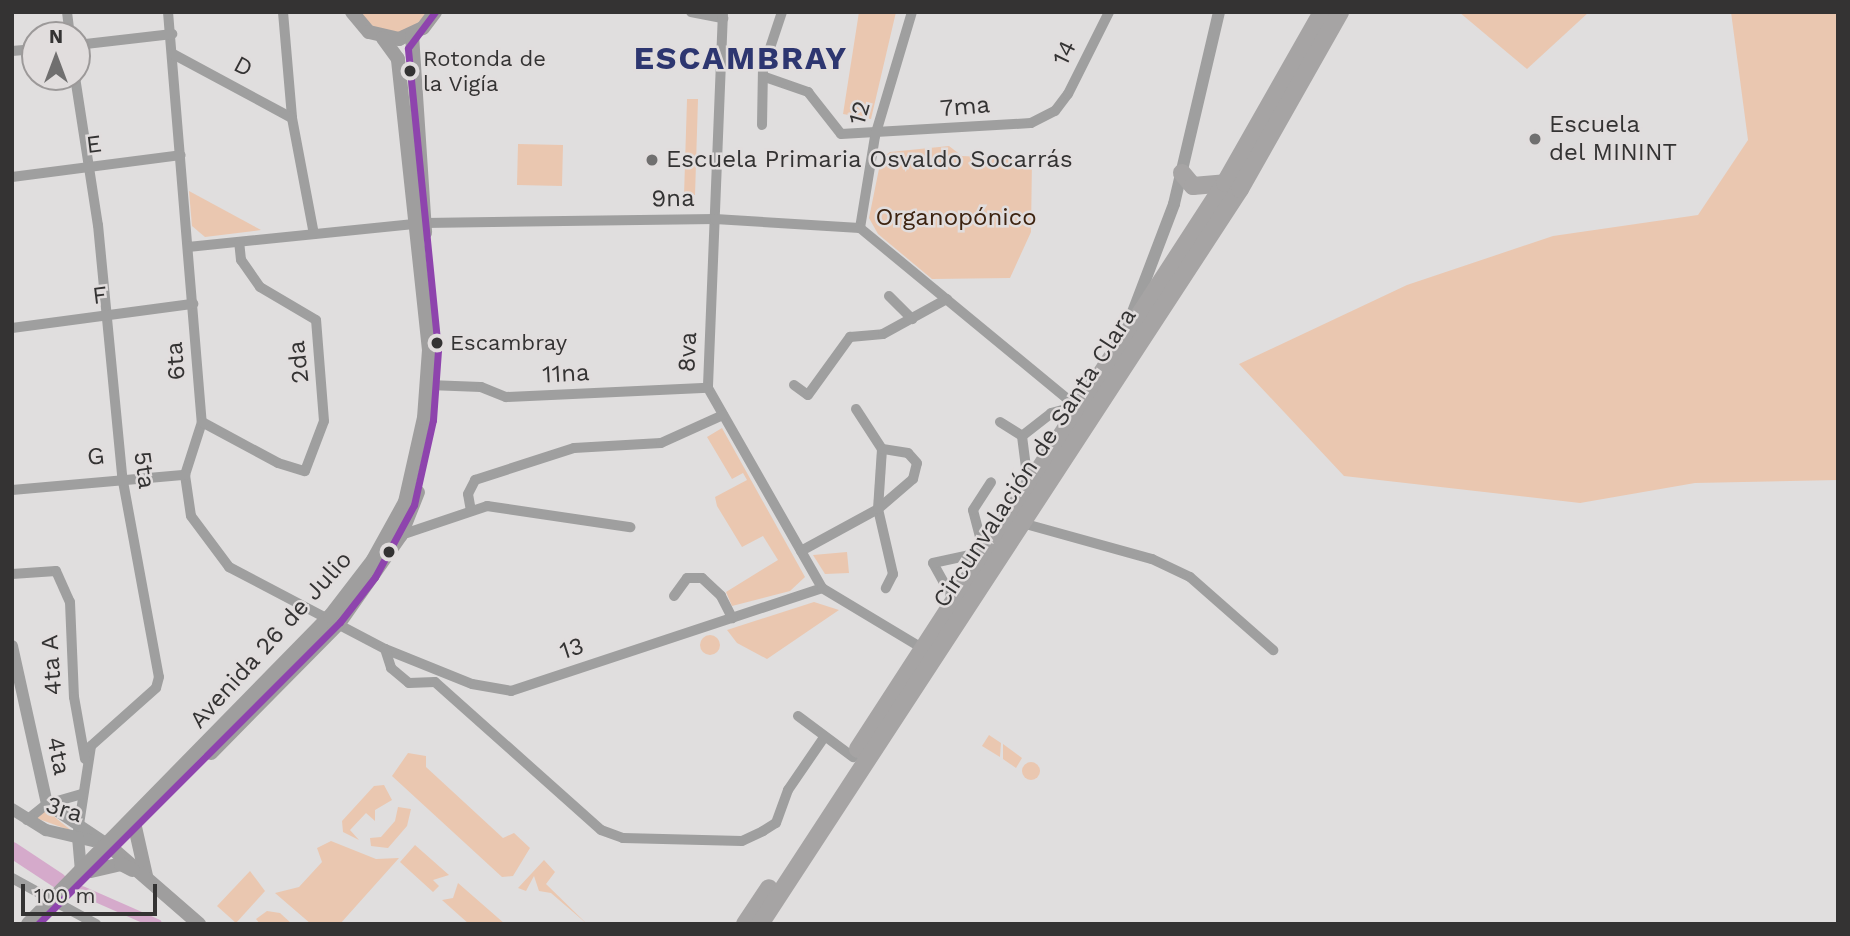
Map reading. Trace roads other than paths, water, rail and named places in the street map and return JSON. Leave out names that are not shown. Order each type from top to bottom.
[{"type":"highway","name":"Circunvalación de Santa Clara","points":[[760,924],[853,757],[1128,326],[1225,183],[1322,12]]},
{"type":"highway","name":"Circunvalación de Santa Clara","points":[[745,924],[1022,523],[1091,418],[1240,189],[1340,12]]},
{"type":"highway","points":[[1182,173],[1193,186],[1225,183]]},
{"type":"main road","points":[[352,12],[383,38],[412,35],[435,12]]},
{"type":"main road","name":"Avenida 26 de Julio","points":[[110,847],[135,827],[335,619],[401,535],[427,456],[433,385],[420,224],[412,35]]},
{"type":"main road","name":"Avenida 26 de Julio","points":[[383,38],[398,58],[420,224]]},
{"type":"main road","name":"Avenida 26 de Julio","points":[[28,924],[57,900],[335,619],[373,560],[405,502],[433,385]]},
{"type":"main road","points":[[135,827],[146,877]]},
{"type":"main road","points":[[110,847],[199,924]]},
{"type":"main road","points":[[82,875],[121,864],[146,877]]},
{"type":"main road","name":"Avenida 26 de Julio","points":[[38,924],[57,900]]},
{"type":"street","name":"6ta","points":[[168,12],[172,34],[202,422],[184,475],[191,516],[229,567],[275,596],[335,619]]},
{"type":"street","points":[[283,12],[292,118],[314,234]]},
{"type":"street","points":[[691,12],[723,15]]},
{"type":"street","points":[[762,125],[765,78],[782,12]]},
{"type":"street","name":"12","points":[[860,228],[874,136],[912,12]]},
{"type":"street","name":"14","points":[[1055,111],[1108,12]]},
{"type":"street","points":[[1128,326],[1182,173],[1219,12]]},
{"type":"street","name":"8va","points":[[723,15],[708,388],[822,588],[922,648]]},
{"type":"street","points":[[91,43],[172,34]]},
{"type":"street","name":"D","points":[[173,54],[292,118]]},
{"type":"street","name":"7ma","points":[[765,78],[808,92],[841,134],[874,136],[1031,123],[1055,111]]},
{"type":"street","name":"5ta","points":[[77,91],[107,316],[122,476],[159,677],[85,760]]},
{"type":"street","name":"E","points":[[12,177],[181,155]]},
{"type":"street","name":"9na","points":[[188,247],[420,224],[715,219],[860,228]]},
{"type":"street","points":[[860,228],[1091,418]]},
{"type":"street","name":"2da","points":[[202,422],[278,463],[305,471],[324,421],[316,320],[260,288],[241,260],[239,242]]},
{"type":"street","points":[[889,296],[912,319]]},
{"type":"street","points":[[794,386],[808,395],[850,337],[883,334],[947,299]]},
{"type":"street","name":"F","points":[[12,328],[193,304]]},
{"type":"street","name":"11na","points":[[433,385],[481,387],[506,397],[708,388]]},
{"type":"street","points":[[1022,436],[1051,413],[1077,406]]},
{"type":"street","points":[[856,409],[882,449],[878,509],[890,545],[893,574],[886,588]]},
{"type":"street","points":[[471,511],[468,494],[475,480],[563,451],[661,443],[723,415]]},
{"type":"street","points":[[1000,422],[1022,436]]},
{"type":"street","points":[[1022,436],[1028,483]]},
{"type":"street","points":[[801,551],[878,509],[914,479],[917,463],[897,448],[882,449]]},
{"type":"street","name":"G","points":[[12,490],[122,476],[184,475]]},
{"type":"street","points":[[953,599],[933,563],[984,552],[973,510],[992,482]]},
{"type":"street","points":[[401,535],[471,511],[497,506],[630,527]]},
{"type":"street","points":[[1022,523],[1152,559],[1189,577],[1273,650]]},
{"type":"street","name":"4ta A","points":[[12,574],[56,571],[70,602],[74,697],[85,760]]},
{"type":"street","points":[[674,596],[687,578],[702,578],[722,596],[732,618]]},
{"type":"street","name":"13","points":[[335,619],[385,649],[472,684],[511,691],[822,588]]},
{"type":"street","name":"4ta","points":[[12,646],[47,804],[78,832],[110,847]]},
{"type":"street","points":[[385,649],[391,668],[409,683],[435,682],[601,830],[623,838],[742,841],[763,831],[776,823],[788,790],[825,736]]},
{"type":"street","points":[[798,716],[853,757]]},
{"type":"street","points":[[82,875],[78,832],[85,760]]},
{"type":"street","points":[[27,820],[47,804],[80,794]]},
{"type":"street","name":"3ra","points":[[12,809],[27,820],[78,832]]},
{"type":"street","points":[[12,878],[57,900],[96,924]]},
{"type":"waterway","points":[[12,850],[59,881]]},
{"type":"waterway","points":[[82,891],[157,924]]},
{"type":"place","name":"Rotonda de la Vigía","points":[[410,71]]},
{"type":"place","name":"Escuela del MININT","points":[[1535,139]]},
{"type":"place","name":"Escuela Primaria Osvaldo Socarrás","points":[[652,160]]},
{"type":"place","name":"Escambray","points":[[437,343]]},
{"type":"district","name":"ESCAMBRAY","points":[[741,58]]},
{"type":"park label","name":"Organopónico","points":[[956,218]]}]
